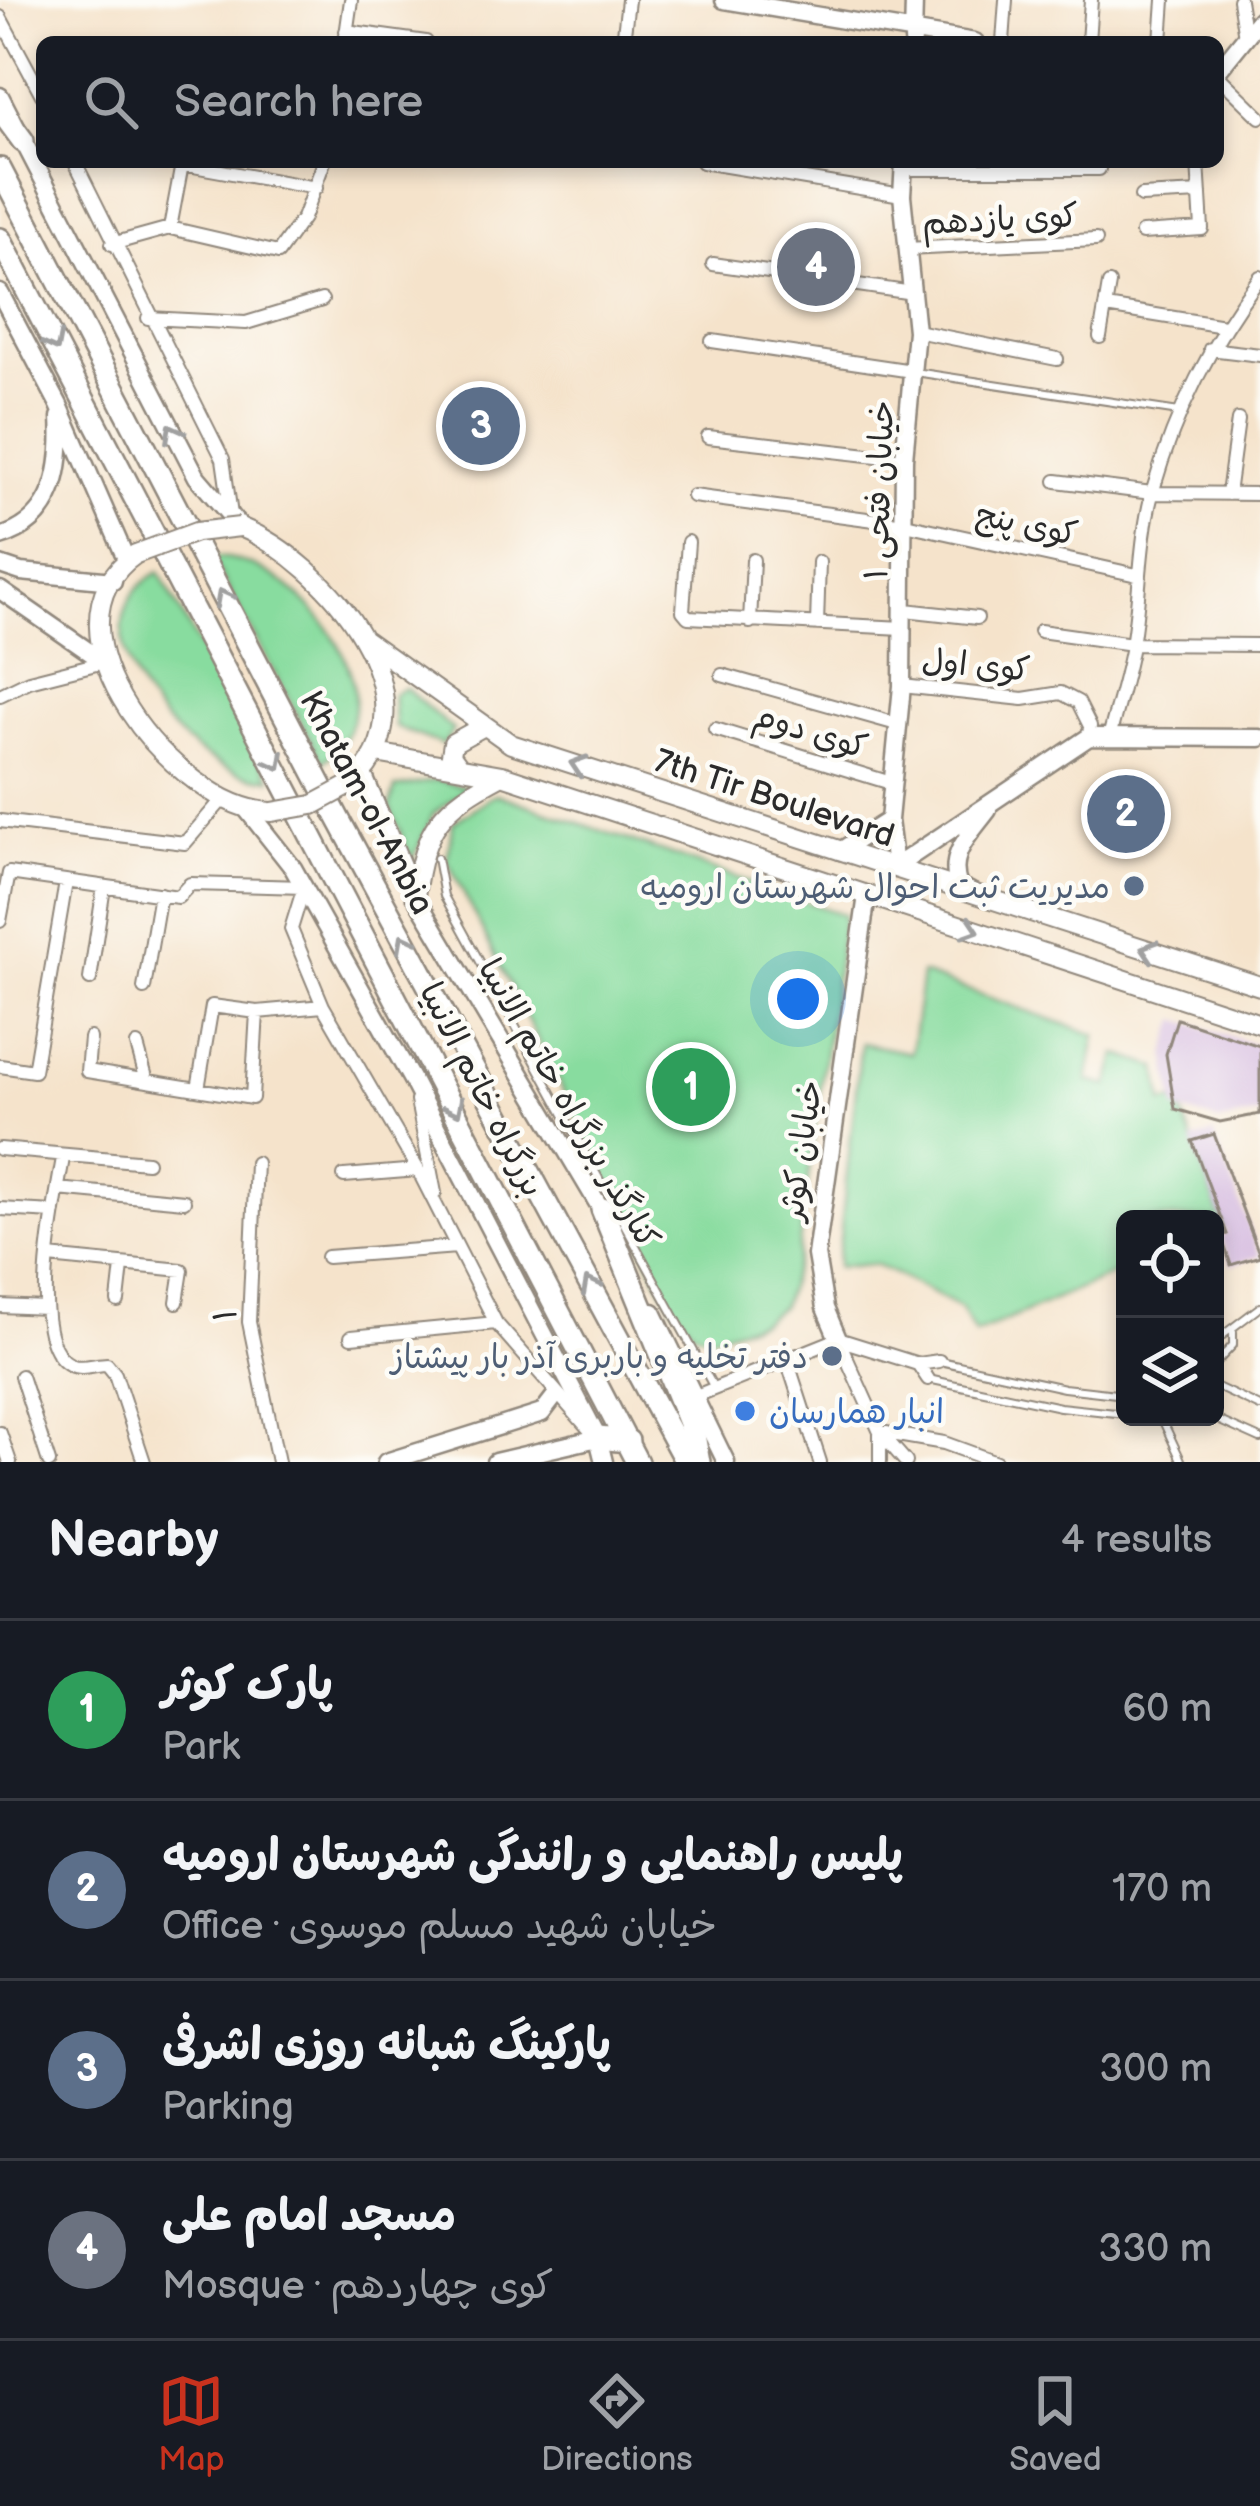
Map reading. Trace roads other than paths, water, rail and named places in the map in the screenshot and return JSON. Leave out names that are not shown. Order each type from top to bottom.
[{"type":"highway","points":[[0,110],[22,141]]},
{"type":"highway","name":"Khatam-ol-Anbia","points":[[0,169],[338,818],[686,1462]]},
{"type":"highway","name":"بزرگراه خاتم الانبیا","points":[[0,239],[632,1454]]},
{"type":"highway","points":[[602,1208],[694,1435],[699,1462]]},
{"type":"highway","points":[[598,1438],[632,1454]]},
{"type":"main road","points":[[724,0],[909,36]]},
{"type":"main road","points":[[914,0],[914,36]]},
{"type":"main road","points":[[1224,65],[1260,19]]},
{"type":"main road","points":[[0,96],[36,168]]},
{"type":"main road","points":[[36,168],[197,477],[235,522],[284,550],[343,607],[365,640],[384,703],[376,753],[357,780],[313,805],[248,811],[222,800],[183,771],[147,733],[118,695],[104,662],[101,608],[113,580],[132,557],[235,522]]},
{"type":"main road","name":"خیابان فتحی ۱","points":[[895,867],[889,820],[902,686],[904,459],[916,331],[906,249],[904,168]]},
{"type":"main road","points":[[0,293],[132,557]]},
{"type":"main road","points":[[0,537],[24,530],[54,491],[61,443],[59,404]]},
{"type":"main road","points":[[0,565],[21,572],[113,580]]},
{"type":"main road","points":[[0,590],[104,662]]},
{"type":"main road","name":"7th Tir Boulevard","points":[[365,640],[511,744],[1260,986]]},
{"type":"main road","points":[[459,766],[451,755],[454,743],[482,727]]},
{"type":"main road","points":[[895,867],[1089,737],[1260,738]]},
{"type":"main road","name":"7th Tir Boulevard","points":[[376,753],[502,775],[1260,1024]]},
{"type":"main road","points":[[415,896],[420,856],[437,820],[502,775]]},
{"type":"main road","name":"کنارگذر بزرگراه خاتم الانبیا","points":[[357,780],[415,896],[602,1208],[726,1462]]},
{"type":"main road","points":[[980,896],[958,886],[953,872],[958,850],[1000,795]]},
{"type":"main road","points":[[248,811],[304,887],[413,1082],[598,1438],[604,1462]]},
{"type":"main road","points":[[840,850],[889,820]]},
{"type":"main road","name":"خیابان کوثر","points":[[838,1339],[825,1308],[816,1255],[867,895]]},
{"type":"main road","points":[[1062,959],[1072,926]]},
{"type":"main road","points":[[386,1462],[420,1457],[542,1413],[555,1396]]},
{"type":"main road","points":[[495,1462],[555,1454],[598,1438]]},
{"type":"street","points":[[346,36],[351,0]]},
{"type":"street","points":[[624,36],[628,0]]},
{"type":"street","points":[[1003,36],[1006,0]]},
{"type":"street","points":[[1088,36],[1091,0]]},
{"type":"street","points":[[1161,36],[1164,0]]},
{"type":"street","points":[[1238,0],[1245,37]]},
{"type":"street","points":[[0,17],[36,83]]},
{"type":"street","points":[[1224,79],[1260,117]]},
{"type":"street","points":[[78,168],[148,317],[223,459],[235,522]]},
{"type":"street","points":[[170,227],[181,168]]},
{"type":"street","points":[[204,168],[316,188]]},
{"type":"street","points":[[112,244],[170,227],[278,253],[316,188],[322,168]]},
{"type":"street","points":[[738,168],[902,195]]},
{"type":"street","points":[[1050,168],[1099,169]]},
{"type":"street","points":[[1142,233],[1202,229],[1198,168]]},
{"type":"street","points":[[1141,196],[1200,193]]},
{"type":"street","name":"کوی یازدهم","points":[[906,249],[1096,240]]},
{"type":"street","points":[[713,264],[913,293]]},
{"type":"street","points":[[1110,734],[1132,644],[1137,575],[1152,493],[1178,412],[1210,349],[1260,277]]},
{"type":"street","points":[[1100,337],[1109,284]]},
{"type":"street","points":[[148,317],[245,323],[322,299]]},
{"type":"street","points":[[1106,307],[1224,326]]},
{"type":"street","points":[[916,331],[1057,359]]},
{"type":"street","points":[[712,341],[912,371]]},
{"type":"street","points":[[1210,349],[1260,355]]},
{"type":"street","points":[[1228,494],[1238,420]]},
{"type":"street","points":[[708,437],[904,459]]},
{"type":"street","points":[[1056,481],[1152,493],[1260,494]]},
{"type":"street","name":"کوی پنج","points":[[692,496],[905,524],[1137,575]]},
{"type":"street","points":[[688,542],[683,611],[692,618],[817,624],[976,617]]},
{"type":"street","points":[[750,622],[753,560]]},
{"type":"street","points":[[817,624],[819,562]]},
{"type":"street","points":[[1040,631],[1132,644],[1260,645]]},
{"type":"street","points":[[0,695],[29,681],[104,662]]},
{"type":"street","points":[[722,675],[897,724]]},
{"type":"street","name":"کوی اول","points":[[902,686],[1024,699],[1061,693],[1078,702],[1090,726],[1089,737]]},
{"type":"street","name":"کوی دوم","points":[[715,729],[891,783]]},
{"type":"street","points":[[0,821],[184,843],[222,800]]},
{"type":"street","points":[[0,921],[9,873],[178,897],[190,884],[304,887],[290,929],[323,1006],[418,1170],[496,1323],[555,1396],[598,1438]]},
{"type":"street","points":[[0,1066],[34,1071],[65,882]]},
{"type":"street","points":[[90,979],[104,887]]},
{"type":"street","points":[[144,988],[160,894]]},
{"type":"street","points":[[198,1089],[212,1006],[257,1012],[323,1006]]},
{"type":"street","points":[[90,1038],[87,1071],[252,1098],[257,1012]]},
{"type":"street","points":[[136,1045],[147,1081]]},
{"type":"street","points":[[413,1082],[438,1210]]},
{"type":"street","points":[[0,1149],[146,1162]]},
{"type":"street","points":[[63,1158],[49,1257],[46,1331],[65,1363],[77,1368],[107,1364],[115,1373],[145,1462]]},
{"type":"street","name":"۱","points":[[256,1163],[249,1322],[278,1462]]},
{"type":"street","points":[[344,1176],[418,1170]]},
{"type":"street","points":[[58,1189],[184,1201]]},
{"type":"street","points":[[0,1209],[54,1213]]},
{"type":"street","points":[[327,1257],[457,1247]]},
{"type":"street","points":[[49,1257],[182,1270],[177,1302]]},
{"type":"street","points":[[118,1301],[122,1266]]},
{"type":"street","points":[[0,1306],[46,1307]]},
{"type":"street","points":[[351,1336],[496,1323]]},
{"type":"street","points":[[696,1396],[838,1339],[918,1364],[928,1378]]},
{"type":"street","points":[[838,1339],[880,1432],[906,1462]]},
{"type":"street","points":[[918,1364],[922,1359],[939,1361]]},
{"type":"street","points":[[787,1360],[820,1462]]},
{"type":"street","points":[[21,1376],[50,1462]]},
{"type":"street","points":[[880,1432],[880,1462]]},
{"type":"street","points":[[880,1432],[944,1444],[996,1462]]},
{"type":"street","points":[[0,1433],[10,1462]]},
{"type":"lane","points":[[912,371],[1178,412]]},
{"type":"lane","points":[[437,858],[444,896],[714,1389]]},
{"type":"lane","points":[[1224,1336],[1260,1307]]},
{"type":"lane","points":[[1224,1354],[1233,1345],[1233,1332]]},
{"type":"lane","points":[[939,1361],[1064,1388],[1116,1394]]},
{"type":"lane","points":[[928,1378],[1060,1407],[1116,1413]]},
{"type":"lane","points":[[1224,1390],[1260,1407]]},
{"type":"lane","points":[[1224,1423],[1260,1439]]},
{"type":"lane","points":[[1165,1426],[1182,1462]]},
{"type":"place","name":"مسجد امام علی","points":[[816,267]]},
{"type":"place","name":"پارکینگ شبانه روزی اشرفی","points":[[481,426]]},
{"type":"place","name":"پلیس راهنمایی و رانندگی شهرستان ارومیه","points":[[1126,814]]},
{"type":"place","name":"مدیریت ثبت احوال شهرستان ارومیه","points":[[1134,886]]},
{"type":"place","name":"پارک کوثر","points":[[691,1087]]},
{"type":"place","name":"دفتر تخلیه و باربری آذر بار پیشتاز","points":[[832,1356]]},
{"type":"place","name":"انبار همارسان","points":[[745,1411]]}]
